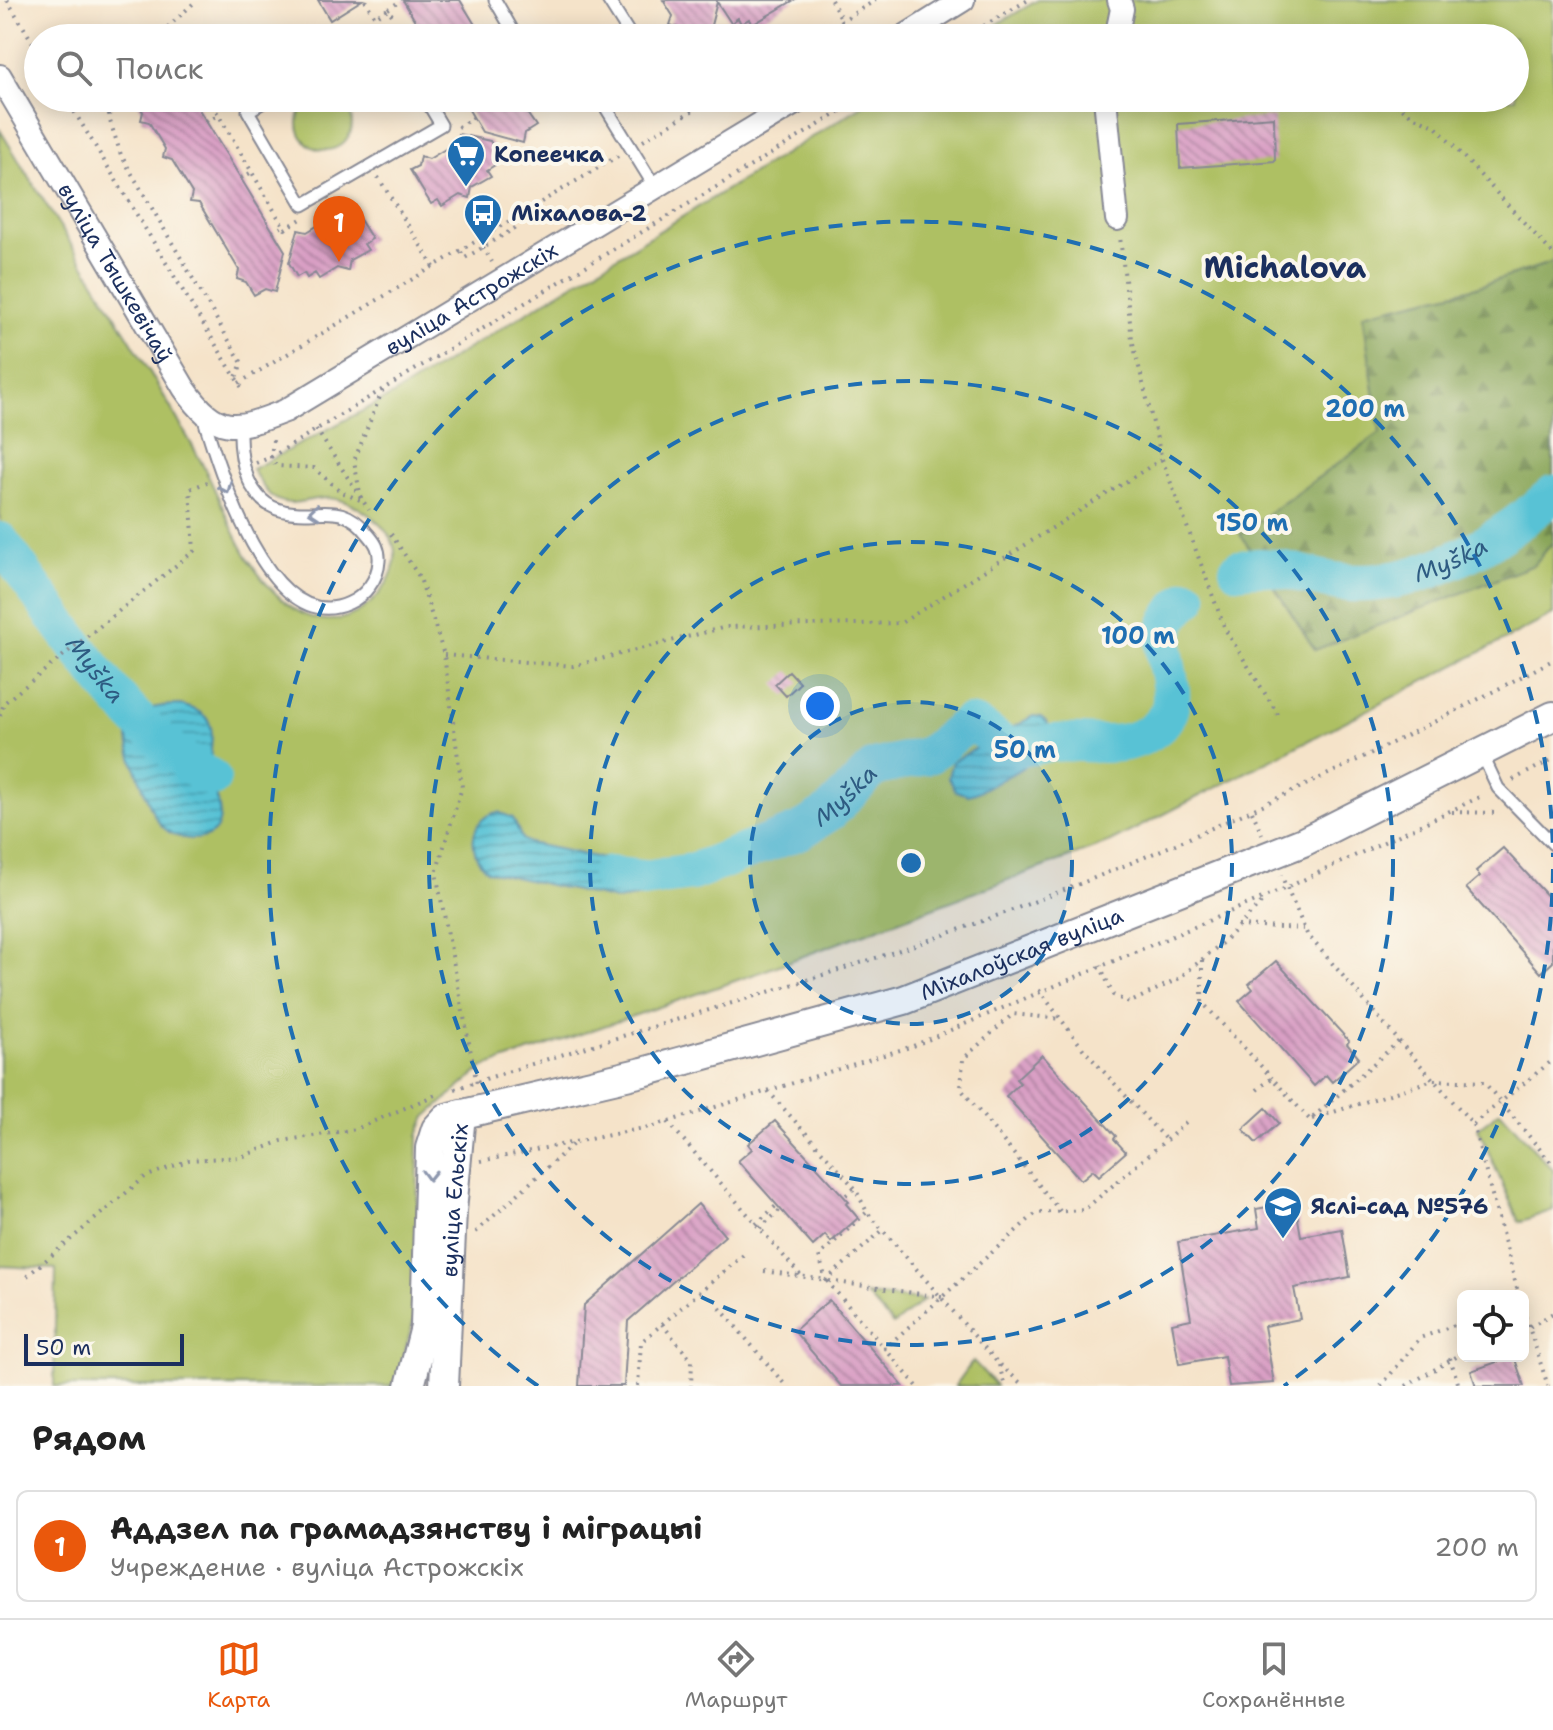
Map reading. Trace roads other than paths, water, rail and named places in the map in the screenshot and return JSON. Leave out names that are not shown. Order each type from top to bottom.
[{"type":"street","points":[[924,24],[963,0]]},
{"type":"street","points":[[1119,0],[1122,9],[1119,24]]},
{"type":"street","name":"вуліца Тышкевічаў","points":[[0,76],[202,414]]},
{"type":"street","name":"вуліца Астрожскіх","points":[[250,424],[285,411],[780,112]]},
{"type":"street","points":[[1106,112],[1117,219]]},
{"type":"street","points":[[202,414],[250,424]]},
{"type":"street","name":"Міхалоўская вуліца","points":[[456,1102],[643,1072],[904,1000],[1272,856],[1553,716]]},
{"type":"street","name":"вуліца Ельскіх","points":[[410,1386],[425,1327],[430,1148],[436,1129],[456,1102]]},
{"type":"street","name":"вуліца Ельскіх","points":[[444,1386],[456,1102]]},
{"type":"lane","points":[[495,0],[509,24]]},
{"type":"lane","points":[[608,0],[623,24]]},
{"type":"lane","points":[[249,112],[303,205],[441,125],[434,112]]},
{"type":"lane","points":[[609,112],[655,187]]},
{"type":"lane","points":[[202,414],[221,477],[244,531],[268,569],[305,603],[344,605],[359,598],[375,579],[378,546],[363,528],[334,511],[282,511],[267,503],[250,484],[239,450],[250,424]]},
{"type":"lane","points":[[1482,754],[1498,788],[1549,830],[1553,844]]},
{"type":"water","points":[[180,705],[205,716],[210,724],[210,766],[220,817],[214,832],[192,839],[170,833],[156,819],[135,768],[128,738],[134,718],[143,711]]},
{"type":"water","points":[[1033,716],[1041,717],[1050,728],[1050,740],[1043,751],[1015,772],[975,793],[968,795],[956,791],[948,777],[952,762]]},
{"type":"water","points":[[498,812],[513,818],[522,839],[529,843],[653,869],[660,876],[659,883],[644,896],[616,900],[488,871],[476,855],[474,837],[481,821]]},
{"type":"waterway","name":"Муška","points":[[1238,569],[1265,567],[1341,582],[1369,583],[1398,579],[1427,571],[1482,546],[1508,530],[1553,494]]},
{"type":"waterway","name":"Муška","points":[[0,541],[70,638],[123,703],[151,733],[212,778]]},
{"type":"waterway","name":"Муška","points":[[610,875],[644,879],[692,872],[800,831],[830,812],[874,768],[929,755],[967,724],[1016,747],[1066,742],[1114,744],[1137,739],[1165,719],[1171,703],[1165,633],[1172,616],[1189,598]]},
{"type":"place","name":"Копеечка","points":[[466,188]]},
{"type":"place","name":"Міхалова-2","points":[[483,247]]},
{"type":"place","name":"Аддзел па грамадзянству і міграцыі","points":[[339,262]]},
{"type":"place","name":"Яслі-сад №576","points":[[1283,1240]]},
{"type":"district","name":"Michalova","points":[[1285,268]]}]
